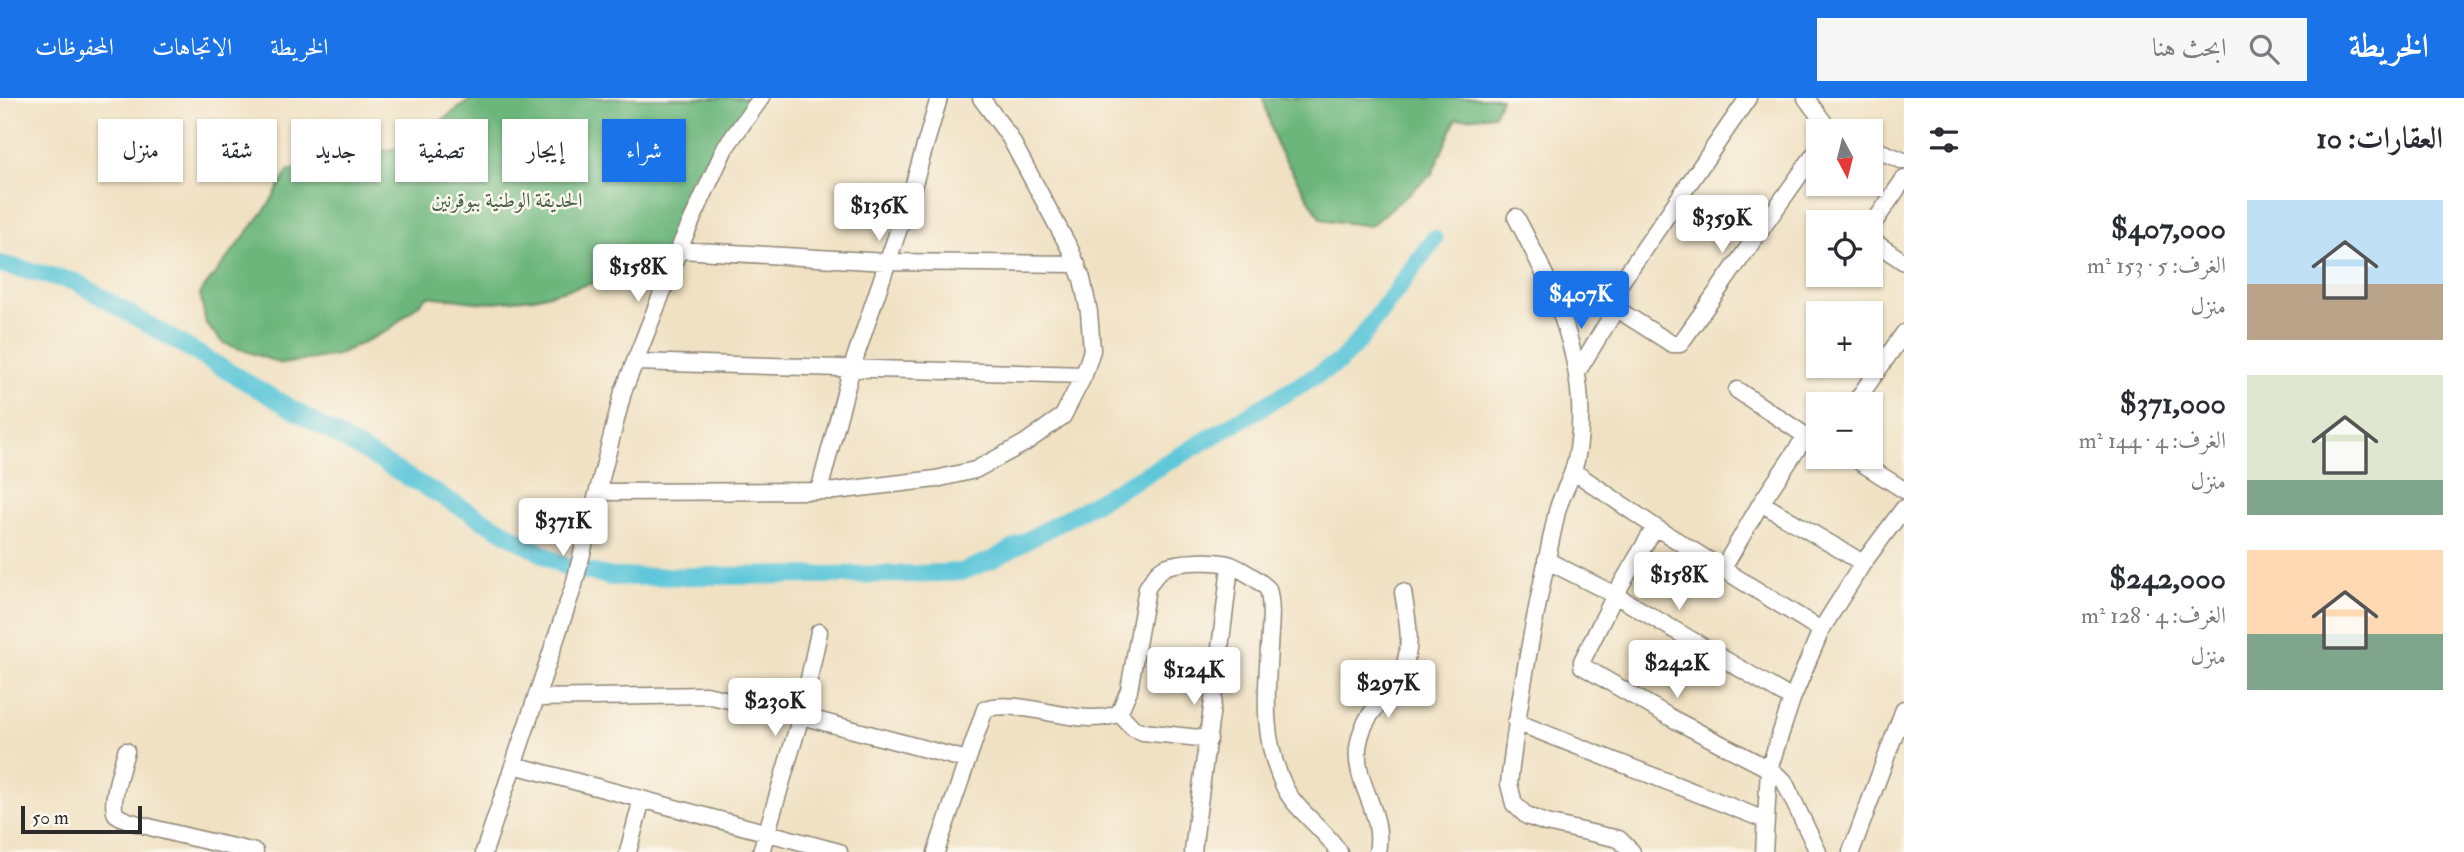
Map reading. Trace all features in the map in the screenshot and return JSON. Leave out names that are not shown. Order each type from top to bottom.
[{"type":"street","points":[[484,852],[575,585],[623,392],[680,250],[725,148],[761,98]]},
{"type":"street","points":[[819,491],[852,367],[913,187],[939,98]]},
{"type":"street","points":[[600,492],[819,491],[936,479],[975,470],[1025,443],[1063,416],[1084,375],[1092,350],[1089,312],[1077,264],[1009,136],[981,98]]},
{"type":"street","points":[[1748,98],[1610,298],[1610,303],[1672,344],[1680,344],[1806,166]]},
{"type":"street","points":[[1806,98],[1821,119]]},
{"type":"street","points":[[1883,152],[1904,160]]},
{"type":"street","points":[[1883,210],[1904,179]]},
{"type":"street","points":[[1516,217],[1556,298],[1569,336],[1577,372],[1580,404],[1579,436],[1573,471],[1557,510],[1528,645],[1509,783],[1514,804],[1527,816],[1546,823],[1619,839],[1632,852]]},
{"type":"street","points":[[1883,248],[1904,262]]},
{"type":"street","points":[[680,250],[887,262],[1077,264]]},
{"type":"street","points":[[1577,372],[1616,309]]},
{"type":"street","points":[[1862,392],[1904,332]]},
{"type":"street","points":[[635,362],[1084,375]]},
{"type":"street","points":[[1737,390],[1806,433]]},
{"type":"street","points":[[1722,570],[1761,503],[1806,445]]},
{"type":"street","points":[[1871,469],[1904,490]]},
{"type":"street","points":[[1573,471],[1655,527],[1821,631]]},
{"type":"street","points":[[1761,503],[1863,563]]},
{"type":"street","points":[[1764,852],[1769,769],[1792,699],[1821,631],[1863,563],[1904,508]]},
{"type":"street","points":[[1655,527],[1615,596],[1582,661],[1584,668],[1769,769],[1784,781],[1818,852]]},
{"type":"street","points":[[1546,559],[1792,699]]},
{"type":"street","points":[[936,852],[982,712],[989,707],[1002,707],[1089,717],[1110,718],[1119,713],[1129,690],[1147,588],[1155,575],[1164,568],[1180,564],[1209,563],[1230,565],[1265,586],[1269,592],[1270,631],[1265,707],[1277,769],[1292,801],[1320,827],[1339,852]]},
{"type":"street","points":[[1193,852],[1230,565]]},
{"type":"street","points":[[1377,852],[1379,830],[1358,765],[1357,752],[1365,721],[1398,678],[1407,656],[1410,640],[1403,592]]},
{"type":"street","points":[[761,852],[801,716],[820,632]]},
{"type":"street","points":[[537,698],[706,695],[801,716],[967,760]]},
{"type":"street","points":[[1851,852],[1904,709]]},
{"type":"street","points":[[1119,713],[1133,728],[1143,732],[1209,739]]},
{"type":"street","points":[[1516,722],[1765,820]]},
{"type":"street","points":[[126,751],[114,802],[117,816],[255,852]]},
{"type":"street","points":[[514,765],[839,852]]},
{"type":"street","points":[[628,852],[642,799]]},
{"type":"green space","name":"الحديقة الوطنية ببوقرنين","points":[[473,98],[755,98],[720,138],[698,193],[663,255],[609,279],[534,298],[483,303],[428,296],[389,330],[337,355],[282,364],[223,343],[206,324],[200,293],[268,206],[288,171],[291,170],[291,182],[381,182],[381,151],[395,148],[395,182],[488,182],[488,119],[444,119]]},
{"type":"green space","points":[[1263,98],[1501,98],[1494,115],[1456,119],[1432,174],[1370,226],[1321,219],[1276,145]]},
{"type":"waterway","points":[[0,264],[76,282],[564,566],[612,577],[916,574],[961,572],[994,559],[1184,453],[1339,362],[1359,341],[1434,239]]}]
